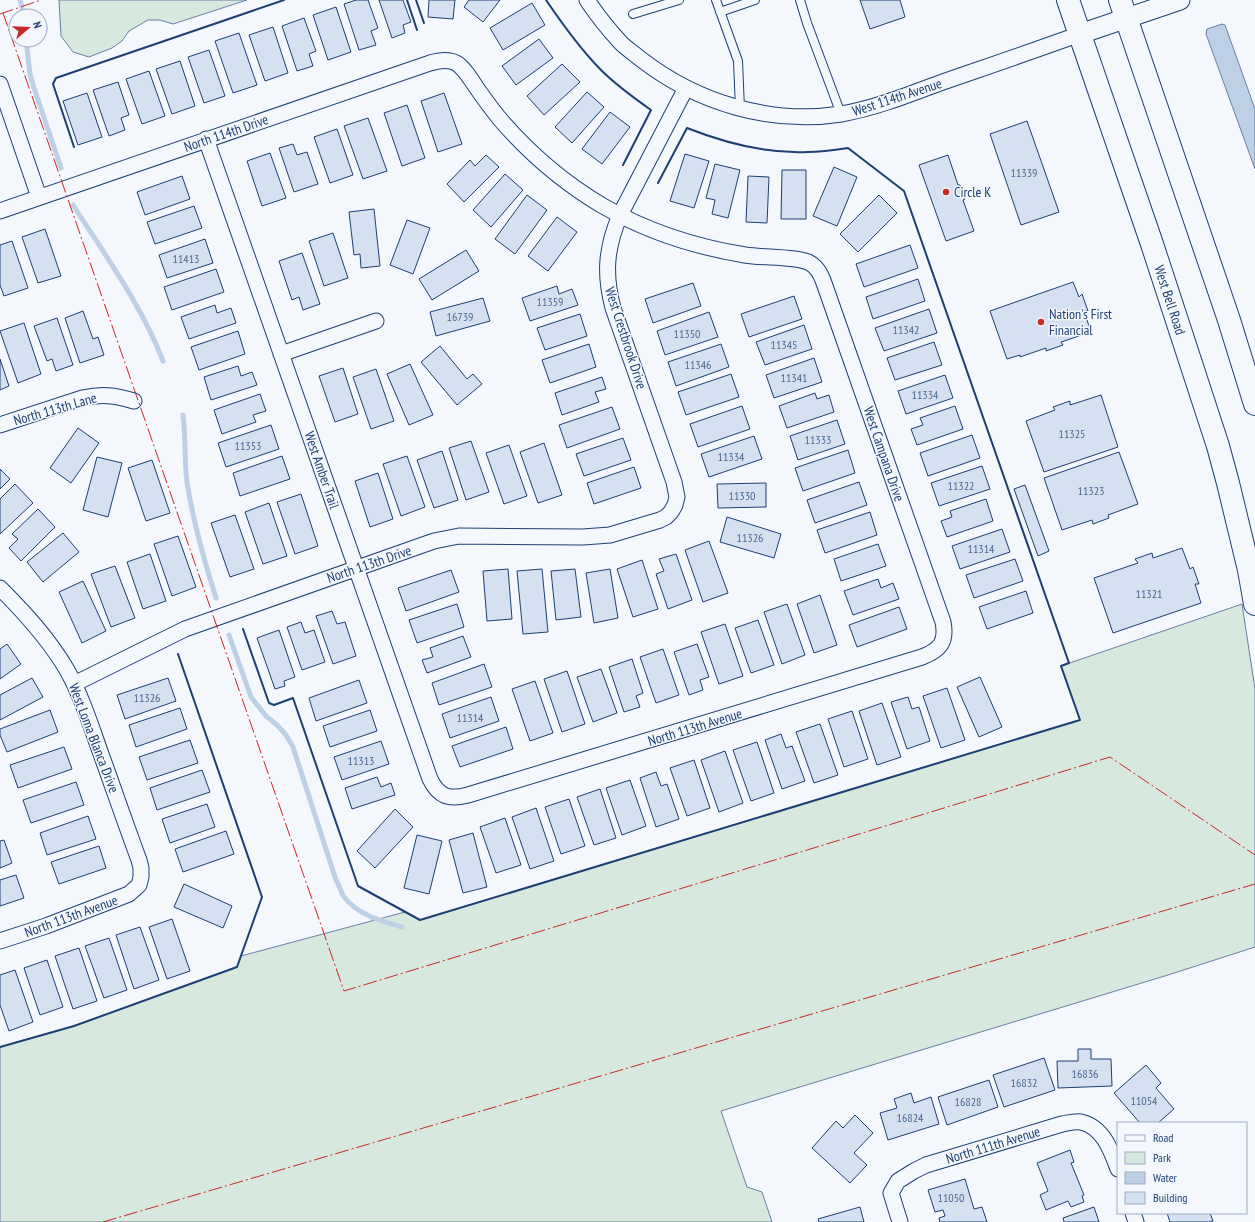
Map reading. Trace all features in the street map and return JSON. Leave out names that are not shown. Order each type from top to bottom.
[{"type":"main road","name":"West Bell Road","points":[[1068,0],[1152,244],[1218,446],[1249,570],[1255,604]]},
{"type":"main road","points":[[1123,9],[1224,306],[1255,404]]},
{"type":"street","name":"West 114th Avenue","points":[[587,0],[621,43],[652,67],[686,88],[740,109],[785,116],[811,117],[841,114],[877,106],[1080,34]]},
{"type":"street","points":[[1080,34],[1123,9],[1180,0]]},
{"type":"street","name":"North 114th Drive","points":[[0,211],[430,63],[438,61],[452,61],[464,70],[499,118],[532,153],[548,167],[586,195],[620,215]]},
{"type":"street","points":[[0,84],[39,197]]},
{"type":"street","name":"West Crestbrook Drive","points":[[675,505],[677,497],[674,482],[613,308],[609,292],[607,258],[614,228],[620,215],[686,88]]},
{"type":"street","name":"West Amber Trail","points":[[206,139],[430,779],[438,792],[444,796]]},
{"type":"street","name":"West Campana Drive","points":[[620,215],[658,232],[704,247],[751,256],[803,260],[815,266],[819,271],[943,622],[944,638],[941,645]]},
{"type":"street","points":[[281,354],[376,321]]},
{"type":"street","name":"North 113th Lane","points":[[0,425],[95,395],[109,395],[134,401]]},
{"type":"street","name":"North 113th Drive","points":[[74,684],[172,635],[231,612],[446,538],[469,536],[583,537],[610,535],[660,520],[671,512],[675,505]]},
{"type":"street","name":"West Loma Blanca Drive","points":[[0,588],[36,626],[67,670],[74,684],[87,714],[139,860],[142,877],[139,885]]},
{"type":"street","name":"North 113th Avenue","points":[[444,796],[460,797],[476,793],[922,657],[936,650],[941,645]]},
{"type":"street","name":"North 113th Avenue","points":[[0,941],[122,898],[135,890],[139,885]]},
{"type":"street","name":"North 111th Avenue","points":[[900,1222],[892,1193],[898,1181],[914,1171],[926,1165],[1062,1124],[1080,1122],[1092,1126],[1104,1136],[1117,1166]]},
{"type":"lane","points":[[633,14],[679,0]]},
{"type":"lane","points":[[716,0],[738,61],[740,109]]},
{"type":"lane","points":[[720,12],[755,0]]},
{"type":"lane","points":[[800,0],[841,114]]},
{"type":"green space","points":[[59,0],[247,0],[173,24],[160,20],[148,20],[129,31],[122,41],[112,48],[89,57],[73,52],[61,36]]},
{"type":"green space","points":[[1242,604],[1255,689],[1255,947],[1168,975],[721,1111],[747,1187],[762,1192],[772,1222],[0,1222],[0,1047],[74,1026],[237,967],[241,956],[405,912],[420,920],[1080,720],[1061,666]]},
{"type":"water","points":[[1222,24],[1225,25],[1255,109],[1255,169],[1206,34],[1207,29]]},
{"type":"building","points":[[356,0],[368,0],[378,28],[371,31],[376,45],[359,50],[344,4]]},
{"type":"building","points":[[379,0],[403,0],[411,22],[403,25],[405,33],[392,38]]},
{"type":"building","points":[[429,0],[455,0],[453,19],[428,17]]},
{"type":"building","points":[[469,0],[500,0],[483,22],[464,7]]},
{"type":"building","points":[[860,0],[900,0],[905,17],[870,29]]},
{"type":"building","points":[[532,3],[545,25],[503,50],[490,28]]},
{"type":"building","points":[[336,7],[351,52],[328,60],[313,15]]},
{"type":"building","points":[[304,18],[316,51],[309,54],[313,66],[297,71],[282,26]]},
{"type":"building","points":[[273,27],[288,73],[265,81],[249,35]]},
{"type":"building","points":[[239,33],[257,85],[233,93],[215,41]]},
{"type":"building","points":[[539,39],[553,58],[516,85],[502,66]]},
{"type":"building","points":[[209,50],[225,96],[204,103],[188,57]]},
{"type":"building","points":[[180,61],[195,106],[172,114],[156,69]]},
{"type":"building","points":[[562,64],[580,82],[544,115],[527,96]]},
{"type":"building","points":[[149,71],[165,116],[142,124],[126,79]]},
{"type":"building","points":[[118,82],[129,115],[121,118],[125,130],[109,136],[93,90]]},
{"type":"building","points":[[587,92],[604,107],[572,143],[555,127]]},
{"type":"building","points":[[87,93],[102,137],[78,145],[63,101]]},
{"type":"building","points":[[444,93],[462,144],[438,152],[421,101]]},
{"type":"building","points":[[407,105],[425,158],[402,166],[384,113]]},
{"type":"building","points":[[610,112],[630,127],[602,164],[582,149]]},
{"type":"building","points":[[368,118],[387,171],[363,179],[344,126]]},
{"type":"building","name":"Circle K","points":[[1027,121],[1059,212],[1021,225],[990,134]]},
{"type":"building","points":[[337,129],[353,175],[330,183],[314,137]]},
{"type":"building","points":[[293,144],[297,155],[307,152],[318,184],[294,192],[279,148]]},
{"type":"building","points":[[270,153],[286,198],[262,206],[247,161]]},
{"type":"building","points":[[685,154],[709,161],[694,208],[670,201]]},
{"type":"building","points":[[486,155],[499,167],[464,202],[447,184],[470,160],[475,166]]},
{"type":"building","name":"Circle K","points":[[948,155],[958,185],[960,185],[965,199],[963,200],[974,231],[946,241],[919,165]]},
{"type":"building","points":[[715,164],[740,170],[728,218],[712,214],[715,200],[706,198]]},
{"type":"building","points":[[834,167],[857,177],[837,226],[813,216]]},
{"type":"building","points":[[782,170],[806,170],[806,219],[781,219]]},
{"type":"building","points":[[505,174],[523,190],[491,227],[473,210]]},
{"type":"building","points":[[182,176],[190,199],[145,215],[137,192]]},
{"type":"building","points":[[748,176],[769,177],[767,223],[746,222]]},
{"type":"building","points":[[527,195],[547,210],[515,254],[495,239]]},
{"type":"building","points":[[879,195],[897,213],[858,252],[840,234]]},
{"type":"building","points":[[194,206],[202,228],[155,244],[147,222]]},
{"type":"building","points":[[374,209],[380,266],[361,268],[360,254],[354,255],[349,212]]},
{"type":"building","points":[[557,217],[577,232],[548,271],[528,256]]},
{"type":"building","points":[[407,220],[430,228],[413,274],[390,265]]},
{"type":"building","points":[[45,229],[61,276],[38,283],[22,237]]},
{"type":"building","points":[[333,233],[348,278],[324,286],[309,241]]},
{"type":"building","points":[[205,239],[213,263],[167,278],[159,255]]},
{"type":"building","points":[[12,241],[28,288],[4,296],[0,285],[0,245]]},
{"type":"building","points":[[910,245],[918,268],[864,287],[856,264]]},
{"type":"building","points":[[466,250],[479,271],[432,300],[419,279]]},
{"type":"building","points":[[302,253],[320,304],[303,310],[299,297],[292,300],[279,261]]},
{"type":"building","points":[[216,269],[224,292],[172,310],[164,287]]},
{"type":"building","points":[[918,279],[925,301],[873,319],[866,297]]},
{"type":"building","name":"Nation's First Financial","points":[[1073,282],[1079,297],[1082,294],[1088,311],[1084,311],[1091,332],[1061,342],[1063,345],[1046,351],[1046,348],[1020,357],[1020,355],[1007,359],[990,311]]},
{"type":"building","points":[[693,283],[701,306],[653,323],[645,299]]},
{"type":"building","points":[[557,286],[559,294],[572,289],[578,305],[530,321],[522,298]]},
{"type":"building","points":[[794,296],[802,319],[749,337],[741,314]]},
{"type":"building","points":[[483,298],[490,321],[436,336],[430,312]]},
{"type":"building","points":[[215,305],[217,313],[231,308],[236,323],[189,339],[181,317]]},
{"type":"building","points":[[929,309],[937,333],[884,351],[875,328]]},
{"type":"building","points":[[83,311],[93,339],[98,337],[104,355],[80,363],[65,318]]},
{"type":"building","points":[[709,312],[718,337],[665,355],[657,331]]},
{"type":"building","points":[[580,314],[587,336],[545,350],[537,328]]},
{"type":"building","points":[[57,318],[73,365],[56,371],[52,359],[47,361],[34,326]]},
{"type":"building","points":[[24,323],[41,374],[18,383],[0,331]]},
{"type":"building","points":[[804,325],[812,349],[765,365],[756,342]]},
{"type":"building","points":[[238,331],[245,354],[199,370],[191,347]]},
{"type":"building","points":[[934,342],[942,365],[895,380],[887,358]]},
{"type":"building","points":[[589,344],[596,367],[550,383],[542,360]]},
{"type":"building","points":[[721,344],[729,367],[676,386],[668,362]]},
{"type":"building","points":[[440,346],[467,379],[473,374],[482,384],[457,405],[421,362]]},
{"type":"building","points":[[814,358],[822,382],[774,398],[766,375]]},
{"type":"building","points":[[0,359],[9,386],[0,390]]},
{"type":"building","points":[[410,364],[433,415],[409,425],[387,374]]},
{"type":"building","points":[[238,366],[241,376],[252,372],[257,385],[211,400],[204,377]]},
{"type":"building","points":[[343,368],[358,414],[335,422],[319,376]]},
{"type":"building","points":[[376,369],[394,421],[371,429],[353,377]]},
{"type":"building","points":[[731,374],[739,397],[686,415],[678,392]]},
{"type":"building","points":[[945,375],[953,398],[906,414],[898,391]]},
{"type":"building","points":[[602,377],[606,389],[595,392],[599,402],[562,415],[555,393]]},
{"type":"building","points":[[815,393],[817,399],[829,395],[834,412],[787,428],[779,406]]},
{"type":"building","points":[[260,394],[266,411],[253,415],[256,422],[222,434],[214,410]]},
{"type":"building","points":[[1101,395],[1118,447],[1044,472],[1026,421],[1055,410],[1053,407],[1070,401],[1070,405]]},
{"type":"building","points":[[742,406],[750,429],[698,447],[690,424]]},
{"type":"building","points":[[955,406],[963,429],[917,445],[911,429],[923,425],[920,418]]},
{"type":"building","points":[[612,407],[620,429],[567,448],[559,425]]},
{"type":"building","points":[[837,420],[845,444],[798,460],[790,436]]},
{"type":"building","points":[[271,425],[279,449],[226,467],[218,443]]},
{"type":"building","points":[[78,428],[99,443],[71,483],[50,468]]},
{"type":"building","points":[[972,435],[980,458],[928,476],[920,453]]},
{"type":"building","points":[[754,436],[762,459],[709,477],[701,454]]},
{"type":"building","points":[[623,438],[631,460],[584,476],[576,454]]},
{"type":"building","points":[[471,441],[489,492],[466,500],[449,448]]},
{"type":"building","points":[[544,443],[562,495],[538,503],[520,452]]},
{"type":"building","points":[[509,445],[527,496],[504,504],[486,453]]},
{"type":"building","points":[[848,450],[855,473],[803,491],[795,468]]},
{"type":"building","points":[[442,451],[458,500],[434,508],[417,460]]},
{"type":"building","points":[[1119,452],[1138,504],[1108,515],[1109,518],[1093,524],[1092,520],[1062,530],[1044,478]]},
{"type":"building","points":[[282,456],[290,479],[240,496],[233,473]]},
{"type":"building","points":[[407,456],[425,507],[401,516],[383,464]]},
{"type":"building","points":[[97,457],[122,463],[108,517],[83,510]]},
{"type":"building","points":[[152,460],[170,513],[146,521],[128,468]]},
{"type":"building","points":[[982,466],[990,489],[939,506],[931,483]]},
{"type":"building","points":[[634,467],[641,488],[594,504],[587,483]]},
{"type":"building","points":[[0,469],[10,479],[0,489]]},
{"type":"building","points":[[378,473],[393,519],[370,527],[355,481]]},
{"type":"building","points":[[859,482],[867,505],[815,523],[807,500]]},
{"type":"building","points":[[766,483],[766,507],[718,508],[717,484]]},
{"type":"building","points":[[15,484],[33,503],[0,534],[0,499]]},
{"type":"building","points":[[1025,485],[1049,551],[1038,556],[1014,489]]},
{"type":"building","points":[[301,494],[318,546],[295,554],[277,502]]},
{"type":"building","points":[[986,499],[993,521],[947,537],[941,521],[952,517],[950,511]]},
{"type":"building","points":[[269,503],[287,556],[263,564],[245,512]]},
{"type":"building","points":[[38,509],[55,527],[21,561],[9,548],[18,539],[12,534]]},
{"type":"building","points":[[870,512],[877,535],[825,553],[817,530]]},
{"type":"building","points":[[235,515],[254,569],[230,577],[211,523]]},
{"type":"building","points":[[727,517],[781,534],[774,558],[720,542]]},
{"type":"building","points":[[1002,529],[1010,552],[960,569],[952,546]]},
{"type":"building","points":[[63,533],[79,552],[43,582],[27,562]]},
{"type":"building","points":[[178,536],[196,587],[172,596],[154,544]]},
{"type":"building","points":[[709,541],[728,593],[703,602],[685,550]]},
{"type":"building","points":[[878,544],[886,566],[841,581],[834,559]]},
{"type":"building","points":[[1182,548],[1190,569],[1193,567],[1199,584],[1195,584],[1201,603],[1113,633],[1094,578],[1138,563],[1135,559],[1152,553],[1153,558]]},
{"type":"building","points":[[150,554],[166,601],[143,609],[127,562]]},
{"type":"building","points":[[676,554],[692,600],[668,609],[656,574],[664,571],[659,559]]},
{"type":"building","points":[[1015,559],[1023,581],[974,598],[966,575]]},
{"type":"building","points":[[642,560],[658,609],[633,617],[617,569]]},
{"type":"building","points":[[115,566],[135,618],[111,627],[91,574]]},
{"type":"building","points":[[508,569],[512,619],[487,621],[483,571]]},
{"type":"building","points":[[542,569],[548,632],[523,634],[517,571]]},
{"type":"building","points":[[575,569],[581,617],[556,620],[551,571]]},
{"type":"building","points":[[610,569],[618,618],[594,623],[586,573]]},
{"type":"building","points":[[451,570],[459,592],[406,611],[398,588]]},
{"type":"building","points":[[878,579],[881,588],[893,583],[899,599],[853,615],[844,591]]},
{"type":"building","points":[[83,581],[106,631],[82,643],[59,592]]},
{"type":"building","points":[[1026,591],[1033,613],[987,629],[979,607]]},
{"type":"building","points":[[820,595],[837,645],[814,653],[797,604]]},
{"type":"building","points":[[457,604],[464,627],[417,643],[409,620]]},
{"type":"building","points":[[787,604],[805,655],[782,664],[764,612]]},
{"type":"building","points":[[899,607],[907,629],[857,647],[849,625]]},
{"type":"building","points":[[332,611],[337,624],[345,622],[356,656],[333,664],[316,616]]},
{"type":"building","points":[[758,620],[774,665],[751,673],[735,628]]},
{"type":"building","points":[[301,622],[305,633],[314,630],[325,662],[302,670],[287,627]]},
{"type":"building","points":[[725,624],[743,676],[719,684],[701,632]]},
{"type":"building","points":[[279,630],[295,677],[284,681],[285,686],[275,689],[257,638]]},
{"type":"building","points":[[463,636],[471,657],[427,673],[422,660],[433,657],[430,648]]},
{"type":"building","points":[[7,644],[21,664],[0,679],[0,649]]},
{"type":"building","points":[[697,644],[709,677],[700,680],[703,690],[689,695],[674,652]]},
{"type":"building","points":[[663,649],[679,695],[656,703],[640,657]]},
{"type":"building","points":[[632,659],[643,693],[636,696],[640,707],[624,712],[609,667]]},
{"type":"building","points":[[484,664],[492,687],[439,705],[432,683]]},
{"type":"building","points":[[601,669],[617,713],[593,722],[577,677]]},
{"type":"building","points":[[567,671],[585,724],[562,732],[544,679]]},
{"type":"building","points":[[980,677],[1002,727],[979,737],[957,687]]},
{"type":"building","points":[[32,678],[43,697],[0,720],[0,695]]},
{"type":"building","points":[[168,678],[176,701],[125,719],[117,695]]},
{"type":"building","points":[[359,680],[367,703],[316,721],[309,698]]},
{"type":"building","points":[[535,681],[553,733],[530,741],[512,689]]},
{"type":"building","points":[[947,688],[965,740],[941,748],[923,696]]},
{"type":"building","points":[[491,697],[499,721],[450,738],[442,714]]},
{"type":"building","points":[[908,697],[912,709],[919,707],[930,741],[907,749],[891,702]]},
{"type":"building","points":[[882,703],[901,757],[877,765],[859,711]]},
{"type":"building","points":[[180,708],[187,729],[136,747],[129,725]]},
{"type":"building","points":[[50,710],[58,732],[7,752],[0,735],[0,729]]},
{"type":"building","points":[[370,710],[377,731],[330,747],[323,726]]},
{"type":"building","points":[[852,711],[868,759],[844,767],[828,719]]},
{"type":"building","points":[[820,724],[838,775],[814,783],[796,732]]},
{"type":"building","points":[[506,727],[513,749],[460,767],[452,746]]},
{"type":"building","points":[[781,734],[786,748],[792,746],[805,781],[782,789],[765,740]]},
{"type":"building","points":[[190,740],[198,763],[147,780],[139,757]]},
{"type":"building","points":[[381,741],[389,764],[342,780],[334,757]]},
{"type":"building","points":[[757,742],[774,793],[751,801],[733,750]]},
{"type":"building","points":[[64,747],[72,769],[18,788],[10,765]]},
{"type":"building","points":[[725,751],[743,803],[719,812],[701,760]]},
{"type":"building","points":[[694,760],[710,808],[687,816],[670,768]]},
{"type":"building","points":[[202,770],[210,792],[157,810],[150,788]]},
{"type":"building","points":[[656,772],[661,786],[667,784],[679,819],[656,827],[640,778]]},
{"type":"building","points":[[377,777],[381,787],[391,783],[395,795],[352,809],[345,788]]},
{"type":"building","points":[[630,780],[646,826],[622,835],[606,788]]},
{"type":"building","points":[[76,782],[84,805],[31,823],[23,800]]},
{"type":"building","points":[[600,789],[616,838],[594,845],[577,797]]},
{"type":"building","points":[[569,799],[585,846],[561,854],[545,807]]},
{"type":"building","points":[[207,804],[215,827],[170,843],[162,819]]},
{"type":"building","points":[[536,808],[554,861],[530,869],[512,817]]},
{"type":"building","points":[[395,809],[413,827],[375,868],[357,851]]},
{"type":"building","points":[[88,816],[96,839],[47,855],[40,833]]},
{"type":"building","points":[[505,818],[521,865],[496,873],[480,827]]},
{"type":"building","points":[[226,831],[234,854],[183,872],[175,849]]},
{"type":"building","points":[[473,833],[487,887],[463,893],[449,840]]},
{"type":"building","points":[[417,835],[442,841],[429,894],[404,888]]},
{"type":"building","points":[[4,840],[12,863],[0,868],[0,841]]},
{"type":"building","points":[[99,846],[106,868],[59,884],[51,862]]},
{"type":"building","points":[[16,875],[24,898],[0,906],[0,880]]},
{"type":"building","points":[[184,884],[232,906],[223,928],[174,907]]},
{"type":"building","points":[[172,919],[190,971],[167,979],[149,927]]},
{"type":"building","points":[[140,927],[159,980],[134,989],[116,935]]},
{"type":"building","points":[[109,938],[127,990],[104,998],[85,946]]},
{"type":"building","points":[[79,948],[97,1001],[73,1009],[55,956]]},
{"type":"building","points":[[47,960],[63,1007],[40,1015],[24,968]]},
{"type":"building","points":[[15,970],[33,1022],[9,1031],[0,1005],[0,975]]},
{"type":"building","points":[[1078,1049],[1091,1049],[1091,1059],[1111,1059],[1112,1086],[1058,1088],[1057,1061],[1078,1061]]},
{"type":"building","points":[[1044,1058],[1055,1090],[1004,1107],[993,1075]]},
{"type":"building","points":[[1146,1065],[1161,1083],[1156,1088],[1174,1109],[1159,1122],[1139,1122],[1114,1093]]},
{"type":"building","points":[[989,1080],[998,1107],[947,1125],[938,1097]]},
{"type":"building","points":[[911,1093],[914,1103],[931,1097],[939,1124],[888,1140],[880,1113],[897,1108],[894,1099]]},
{"type":"building","points":[[855,1115],[873,1133],[854,1153],[867,1165],[850,1183],[812,1148],[836,1121],[843,1128]]},
{"type":"building","points":[[1070,1150],[1074,1162],[1071,1163],[1084,1195],[1082,1196],[1084,1202],[1071,1207],[1068,1201],[1046,1210],[1040,1195],[1048,1191],[1037,1163]]},
{"type":"building","points":[[965,1179],[974,1209],[982,1207],[987,1222],[940,1222],[939,1218],[945,1216],[943,1210],[935,1212],[928,1190]]},
{"type":"building","points":[[860,1207],[864,1222],[819,1222],[818,1219]]},
{"type":"building","points":[[1094,1207],[1099,1222],[1064,1222],[1063,1218]]},
{"type":"building","points":[[1167,1214],[1210,1214],[1213,1221],[1209,1222],[1170,1222]]},
{"type":"waterway","points":[[20,0],[22,8]]},
{"type":"waterway","points":[[27,48],[33,85],[61,168]]},
{"type":"waterway","points":[[73,205],[145,320],[163,361]]},
{"type":"waterway","points":[[183,415],[186,474],[189,497],[199,541],[216,598]]},
{"type":"waterway","points":[[229,635],[251,697],[266,716],[286,735],[293,747],[336,880],[344,897],[363,913],[378,920],[402,927]]},
{"type":"wall","points":[[74,147],[53,84],[56,78],[284,0]]},
{"type":"wall","points":[[407,0],[417,30]]},
{"type":"wall","points":[[416,0],[424,23]]},
{"type":"wall","points":[[546,0],[593,62],[619,86],[651,110],[623,165]]},
{"type":"wall","points":[[243,629],[269,703],[274,705],[293,698],[358,886],[420,920],[1080,720],[1061,666],[1069,663],[904,191],[848,148],[813,152],[777,151],[731,143],[687,128],[658,183]]},
{"type":"wall","points":[[0,1047],[74,1026],[237,967],[262,897],[178,654]]},
{"type":"power","points":[[0,14],[41,0]]},
{"type":"power","points":[[3,13],[344,991],[1110,757],[1255,855]]},
{"type":"power","points":[[103,1222],[1255,884]]},
{"type":"place","name":"Circle K","points":[[946,192]]},
{"type":"place","name":"Nation's First Financial","points":[[1041,322]]}]
